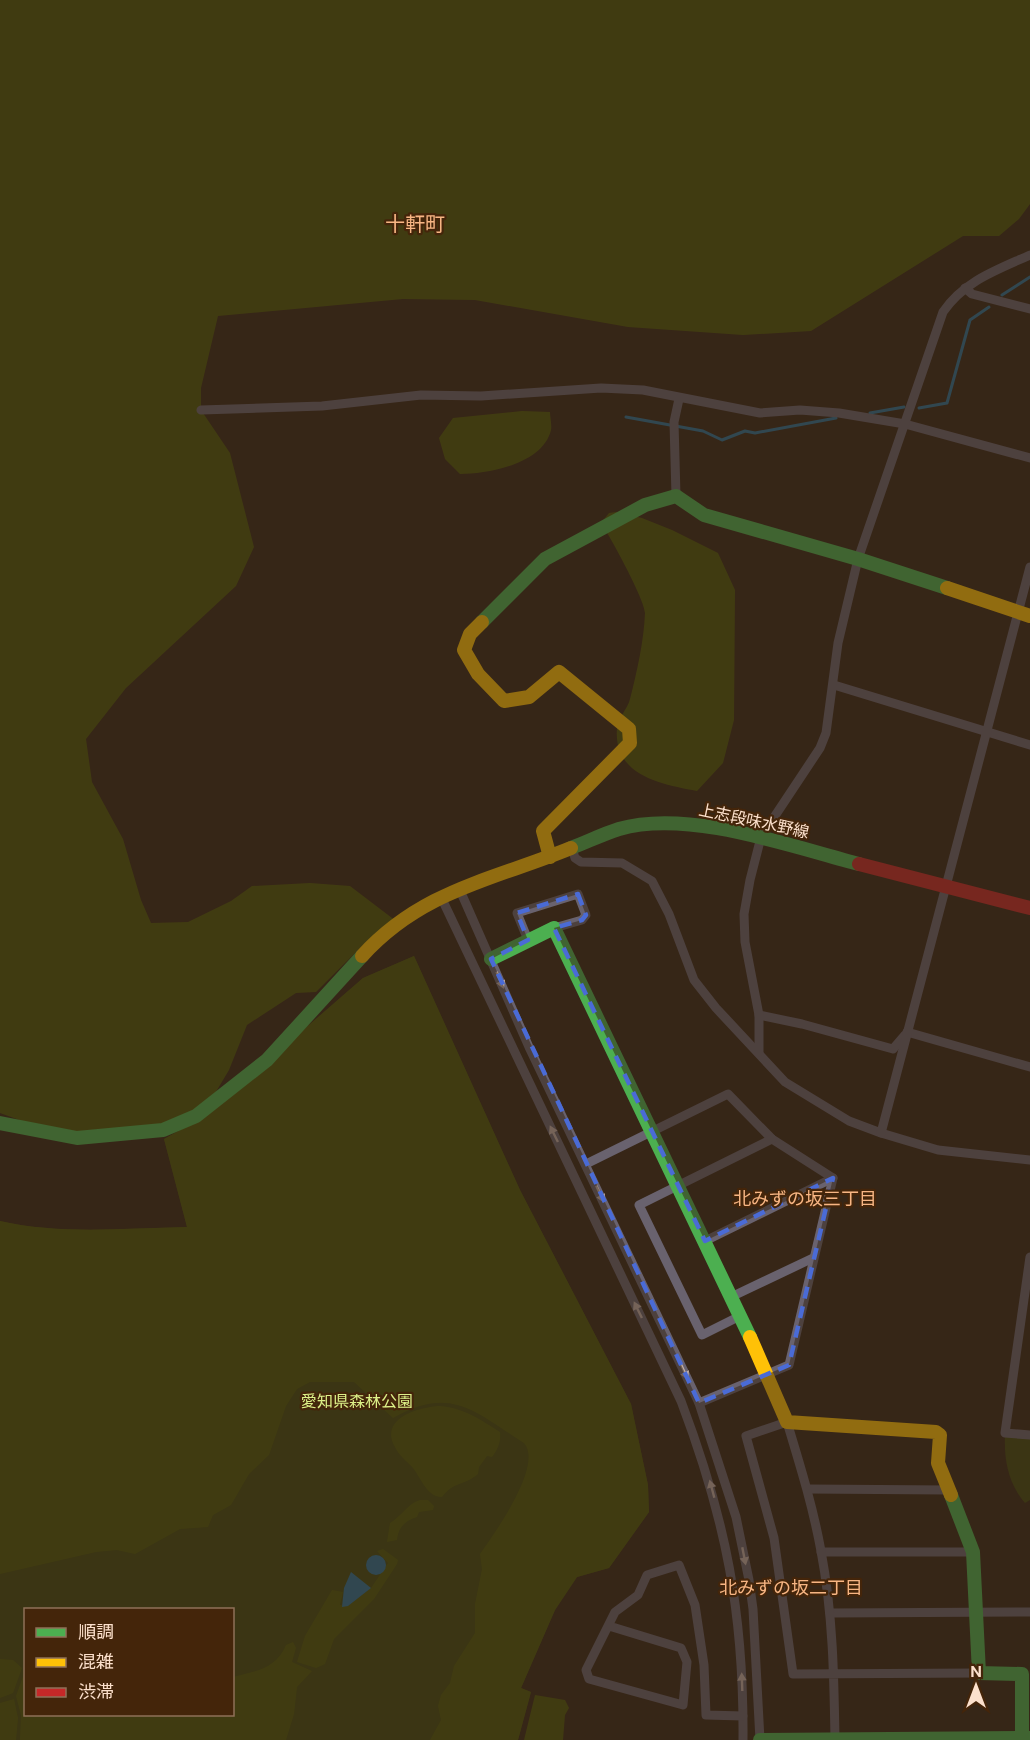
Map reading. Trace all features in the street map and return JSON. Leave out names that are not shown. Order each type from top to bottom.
[{"type":"street","points":[[759,1052],[759,1015],[745,942],[744,914],[761,837],[785,797],[820,748],[826,733],[838,643],[858,558],[943,312],[953,297],[972,282],[1030,255]]},
{"type":"street","points":[[965,288],[972,294],[1030,309]]},
{"type":"street","points":[[201,410],[322,406],[421,395],[481,396],[601,388],[644,390],[679,399],[760,413],[800,410],[839,413],[905,424],[1030,458]]},
{"type":"street","points":[[676,496],[674,422],[679,399]]},
{"type":"street","points":[[676,496],[704,515],[858,558],[1024,614]]},
{"type":"street","points":[[550,857],[543,831],[630,743],[629,729],[559,672],[535,695],[525,701],[504,701],[478,674],[464,650],[467,639],[546,559],[645,505],[676,496]]},
{"type":"street","points":[[881,1133],[987,732],[1024,614],[1030,567]]},
{"type":"street","points":[[834,685],[1030,745]]},
{"type":"street","name":"上志段味水野線","points":[[0,1123],[77,1138],[163,1130],[196,1116],[267,1060],[376,940],[420,908],[459,888],[550,857],[619,829],[649,824],[716,827],[1030,908]]},
{"type":"street","points":[[572,848],[575,858],[581,862],[622,863],[652,881],[669,914],[694,980],[716,1008],[785,1082],[849,1121],[881,1133],[938,1150],[1030,1160]]},
{"type":"street","points":[[459,888],[534,1057],[699,1402],[736,1517],[749,1580],[756,1647],[760,1740],[1025,1739],[1022,1674],[794,1674],[791,1670],[787,1613],[774,1538],[746,1436],[787,1422],[936,1432],[940,1435],[938,1463],[973,1552],[980,1673]]},
{"type":"street","points":[[491,958],[554,928],[582,920],[586,915],[578,894],[517,912],[528,940]]},
{"type":"street","points":[[441,897],[681,1401],[706,1467],[732,1573],[741,1640],[743,1740]]},
{"type":"street","points":[[554,928],[768,1374],[787,1422],[808,1489],[821,1552],[830,1613],[835,1674],[835,1739]]},
{"type":"street","points":[[759,1015],[892,1049],[907,1032]]},
{"type":"street","points":[[907,1032],[1030,1067]]},
{"type":"street","points":[[586,1164],[728,1094],[772,1139],[833,1178]]},
{"type":"street","points":[[740,1316],[702,1335],[639,1205],[772,1139]]},
{"type":"street","points":[[699,1402],[789,1365],[833,1178]]},
{"type":"street","points":[[705,1241],[833,1178]]},
{"type":"street","points":[[1030,1257],[1005,1432],[1030,1435]]},
{"type":"street","points":[[731,1296],[813,1258]]},
{"type":"street","points":[[808,1489],[948,1490]]},
{"type":"street","points":[[821,1552],[973,1552]]},
{"type":"street","points":[[609,1626],[681,1648],[687,1662],[683,1705],[590,1678],[586,1670],[615,1612],[638,1595],[647,1575],[679,1565],[695,1605],[704,1665],[706,1715],[743,1716]]},
{"type":"street","points":[[830,1613],[1030,1612]]},
{"type":"highlighted area","points":[[578,894],[586,915],[582,920],[554,928],[705,1241],[833,1178],[789,1365],[699,1403],[491,959],[528,940],[517,913]]},
{"type":"green space","points":[[0,0],[1030,0],[1030,204],[1019,219],[999,236],[963,236],[811,331],[743,335],[628,327],[475,300],[403,299],[218,316],[201,388],[201,410],[230,453],[254,547],[236,586],[126,688],[86,739],[92,782],[123,839],[141,900],[151,923],[188,922],[231,901],[252,886],[310,883],[350,886],[396,921],[364,944],[316,992],[296,993],[247,1025],[229,1070],[211,1100],[167,1125],[117,1138],[47,1130],[0,1113]]},
{"type":"green space","points":[[522,411],[550,412],[551,423],[546,442],[526,459],[499,469],[460,474],[445,459],[439,438],[453,418]]},
{"type":"green space","points":[[616,512],[642,518],[672,530],[718,553],[735,590],[734,720],[723,763],[697,791],[655,781],[642,775],[623,757],[618,744],[617,728],[633,689],[642,645],[645,613],[633,582],[601,523],[609,513]]},
{"type":"green space","name":"愛知県森林公園","points":[[414,956],[520,1190],[631,1404],[648,1485],[649,1512],[609,1568],[577,1577],[555,1610],[521,1688],[531,1692],[518,1740],[0,1740],[0,1221],[69,1229],[187,1227],[164,1139],[202,1118],[363,978]]},
{"type":"green space","name":"愛知県森林公園","points":[[414,956],[520,1190],[631,1404],[648,1485],[649,1512],[609,1568],[577,1577],[555,1610],[521,1688],[531,1692],[518,1740],[430,1740],[441,1720],[438,1706],[441,1695],[450,1683],[454,1666],[475,1633],[475,1604],[482,1569],[480,1554],[515,1499],[528,1467],[528,1453],[524,1443],[476,1412],[461,1406],[431,1403],[413,1408],[393,1418],[354,1382],[310,1382],[297,1389],[286,1406],[269,1455],[249,1474],[231,1505],[213,1515],[208,1527],[180,1529],[135,1554],[117,1550],[96,1552],[0,1574],[0,1221],[69,1229],[187,1227],[164,1139],[202,1118],[363,978]]},
{"type":"green space","points":[[440,1406],[472,1415],[500,1432],[496,1451],[492,1457],[487,1456],[479,1467],[478,1474],[451,1488],[442,1497],[428,1490],[399,1453],[391,1437],[392,1428],[404,1416],[422,1409]]},
{"type":"green space","points":[[1005,1435],[1030,1438],[1030,1500],[1025,1503],[1008,1471]]},
{"type":"green space","points":[[420,1500],[428,1500],[434,1506],[433,1510],[419,1512],[417,1517],[402,1526],[397,1540],[387,1542],[390,1523]]},
{"type":"green space","points":[[383,1549],[398,1560],[397,1564],[374,1599],[334,1639],[325,1664],[316,1668],[297,1662],[305,1636],[332,1590],[343,1592],[340,1605],[348,1606],[371,1588],[388,1563],[377,1551]]},
{"type":"green space","points":[[293,1642],[296,1648],[292,1662],[312,1671],[297,1687],[294,1714],[286,1740],[20,1740],[21,1715],[16,1696],[24,1674],[24,1716],[234,1716],[234,1677],[257,1671],[271,1664],[282,1653],[286,1645]]},
{"type":"green space","points":[[0,1659],[13,1660],[22,1668],[13,1693],[0,1698]]},
{"type":"green space","points":[[535,1695],[565,1700],[569,1708],[565,1715],[563,1740],[524,1740]]},
{"type":"green space","points":[[14,1699],[18,1718],[16,1740],[0,1740],[0,1703]]},
{"type":"water","points":[[372,1555],[380,1555],[386,1561],[386,1569],[380,1575],[372,1575],[366,1569],[366,1561]]},
{"type":"water","points":[[351,1572],[371,1588],[348,1606],[342,1607],[344,1588]]},
{"type":"waterway","points":[[1002,295],[1030,277]]},
{"type":"waterway","points":[[919,408],[947,403],[970,320],[989,307]]},
{"type":"waterway","points":[[870,413],[904,407]]},
{"type":"waterway","points":[[626,417],[703,431],[722,440],[745,431],[755,433],[836,418]]},
{"type":"traffic: fast","points":[[482,622],[545,559],[645,505],[676,496],[704,515],[858,559],[947,588]]},
{"type":"traffic: fast","points":[[571,848],[619,829],[646,824],[676,824],[739,832],[859,864]]},
{"type":"traffic: fast","points":[[491,959],[554,928],[750,1337]]},
{"type":"traffic: fast","points":[[0,1123],[77,1138],[163,1130],[196,1116],[267,1060],[362,956]]},
{"type":"traffic: fast","points":[[951,1495],[973,1552],[979,1673],[1022,1674],[1022,1740]]},
{"type":"traffic: fast","points":[[760,1740],[1030,1738]]},
{"type":"traffic: slow","points":[[947,588],[1030,616]]},
{"type":"traffic: slow","points":[[482,622],[470,634],[464,650],[478,674],[504,701],[529,697],[559,672],[629,729],[630,743],[543,831],[550,857]]},
{"type":"traffic: slow","points":[[362,956],[385,934],[434,901],[460,889],[571,848]]},
{"type":"traffic: slow","points":[[750,1337],[787,1422],[936,1432],[940,1435],[938,1463],[951,1495]]},
{"type":"traffic: jam","points":[[859,864],[1030,908]]},
{"type":"district","name":"十軒町","points":[[415,224]]},
{"type":"district","name":"北みずの坂三丁目","points":[[805,1199]]},
{"type":"district","name":"北みずの坂二丁目","points":[[791,1588]]}]
